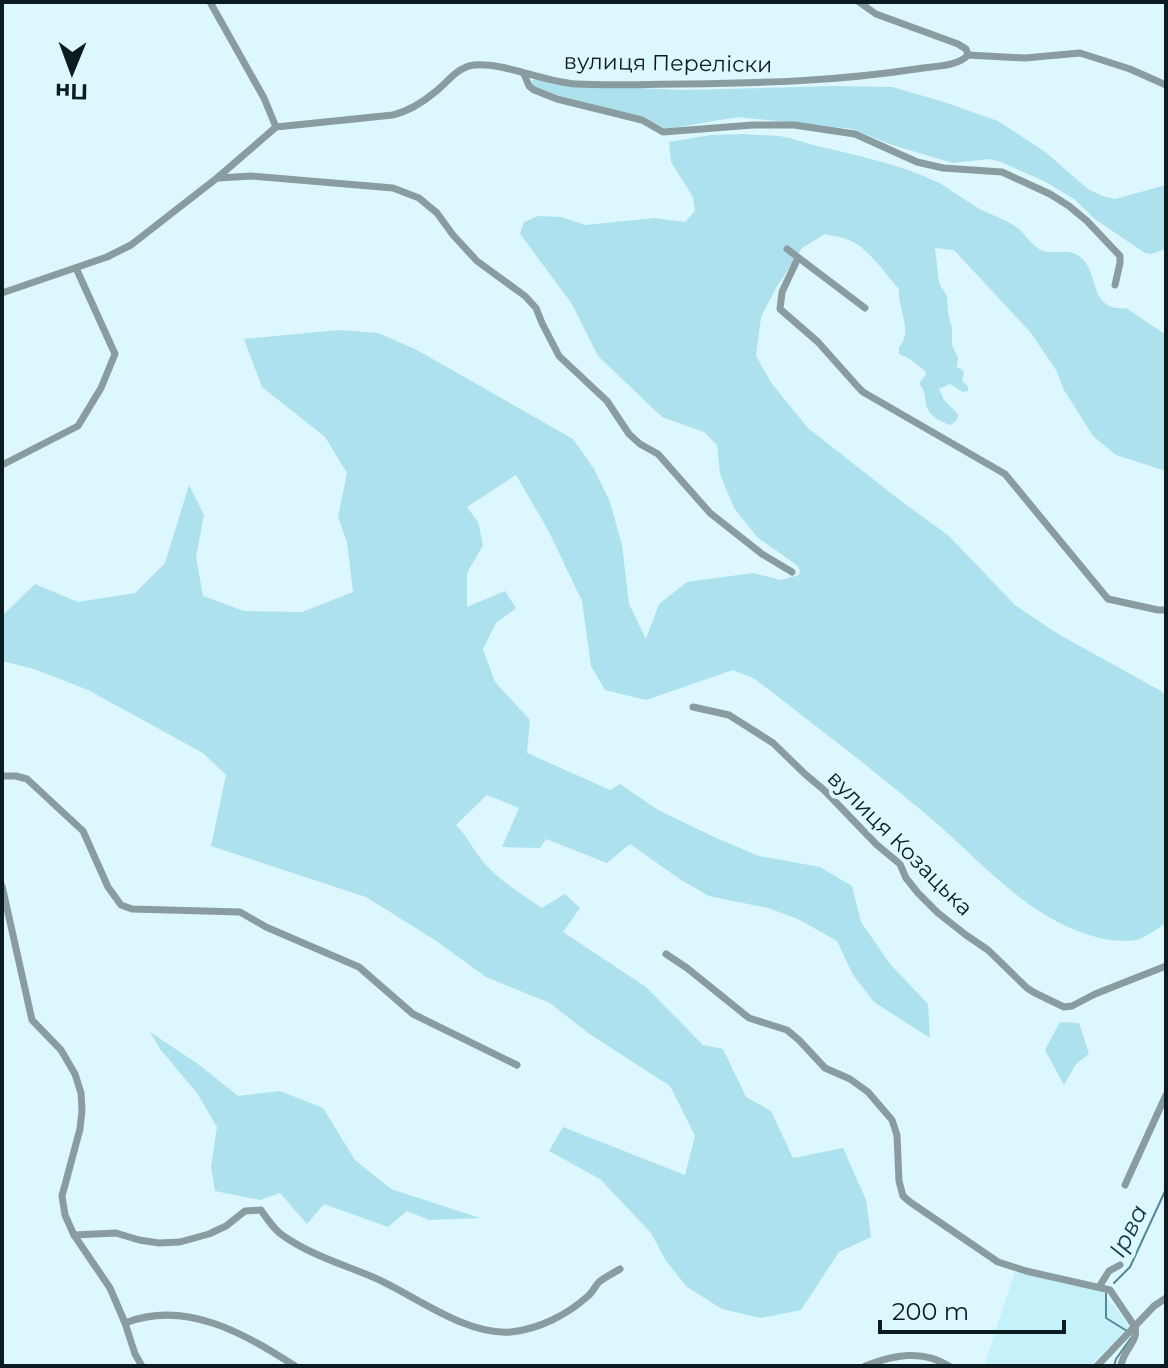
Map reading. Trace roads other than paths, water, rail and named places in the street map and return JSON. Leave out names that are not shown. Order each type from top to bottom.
[{"type":"street","points":[[2,293],[107,257],[131,245],[276,127],[264,98],[210,2]]},
{"type":"street","points":[[859,2],[876,14],[958,44],[966,49],[968,55],[1025,58],[1080,53],[1130,69],[1166,85]]},
{"type":"street","name":"вулиця Переліски","points":[[276,127],[406,111],[434,93],[459,70],[475,65],[503,68],[572,84],[778,83],[900,71],[953,63],[968,55]]},
{"type":"street","points":[[524,74],[534,90],[557,99],[642,120],[663,132],[794,125],[855,134],[917,162],[943,168],[1002,172],[1050,194],[1096,230],[1120,256],[1115,285]]},
{"type":"street","points":[[217,178],[251,176],[379,186],[406,191],[419,198],[437,213],[477,261],[525,296],[536,308],[559,356],[607,401],[629,434],[658,454],[710,513],[762,554],[792,572]]},
{"type":"street","points":[[787,249],[865,308]]},
{"type":"street","points":[[798,258],[782,292],[780,309],[818,342],[858,387],[1005,474],[1108,599],[1166,610]]},
{"type":"street","points":[[2,465],[78,426],[101,388],[115,354],[76,268]]},
{"type":"street","name":"вулиця Козацька","points":[[693,707],[729,715],[773,743],[900,864],[906,878],[938,913],[988,950],[1035,993],[1064,1007],[1072,1006],[1166,966]]},
{"type":"street","points":[[2,776],[27,779],[83,831],[108,887],[121,905],[132,909],[240,912],[266,927],[359,967],[413,1014],[517,1065]]},
{"type":"street","points":[[2,886],[32,1020],[61,1050],[75,1074],[81,1093],[80,1129],[62,1196],[65,1215],[74,1235],[103,1276],[142,1366]]},
{"type":"street","points":[[666,954],[749,1018],[787,1030],[825,1068],[850,1079],[868,1092],[892,1120],[897,1135],[899,1181],[903,1196],[910,1202],[998,1262],[1110,1290],[1131,1330],[1136,1333],[1122,1358],[1121,1366]]},
{"type":"street","points":[[1125,1185],[1166,1095]]},
{"type":"street","points":[[74,1235],[116,1233],[159,1243],[180,1242],[226,1226],[245,1211],[261,1210],[284,1237],[315,1254],[377,1279],[460,1321],[508,1332],[556,1318],[591,1294],[599,1282],[620,1269]]},
{"type":"street","points":[[1099,1287],[1109,1271],[1120,1265]]},
{"type":"street","points":[[1097,1366],[1154,1306],[1166,1298]]},
{"type":"street","points":[[125,1323],[142,1317],[164,1315],[198,1318],[246,1338],[295,1366]]},
{"type":"street","points":[[865,1366],[885,1358],[918,1355],[937,1358],[949,1366]]},
{"type":"waterway","name":"Ірва","points":[[1114,1283],[1130,1267],[1166,1189]]},
{"type":"waterway","name":"Ірва","points":[[1106,1293],[1106,1318],[1127,1331]]},
{"type":"waterway","name":"Ірва","points":[[1114,1366],[1131,1338]]}]
